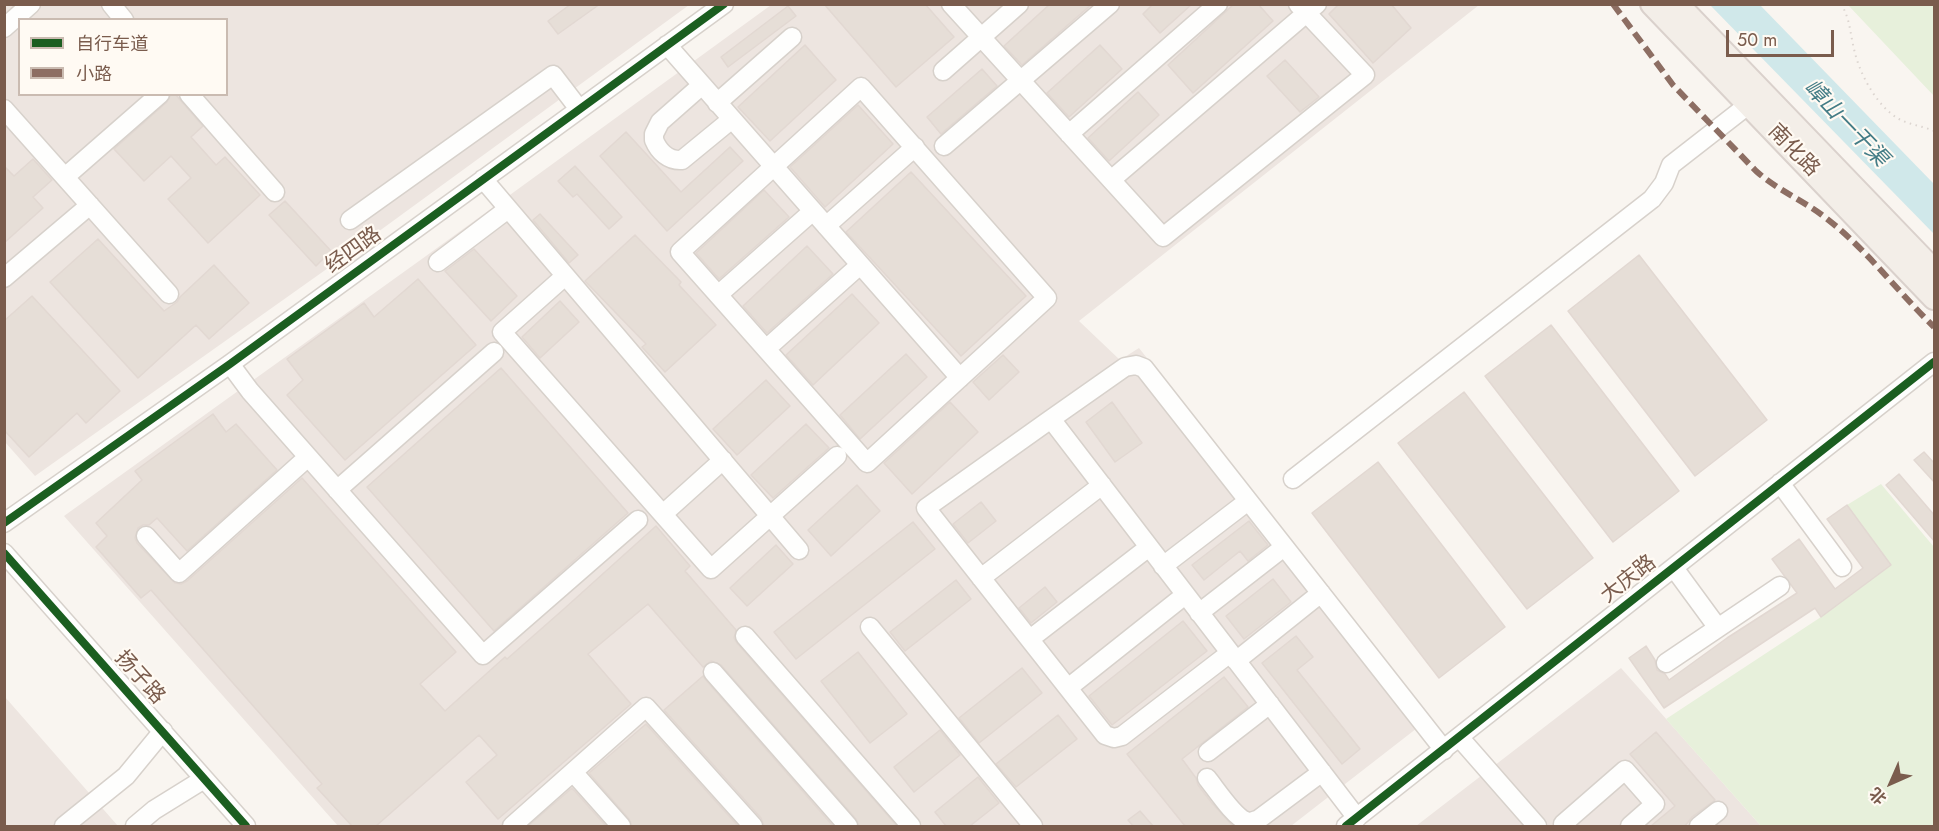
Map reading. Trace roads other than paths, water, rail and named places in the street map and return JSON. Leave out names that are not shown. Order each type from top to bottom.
[{"type":"main road","name":"南化路","points":[[1652,4],[1756,99],[1935,271]]},
{"type":"main road","name":"南化路","points":[[1677,4],[1756,99],[1935,298]]},
{"type":"street","points":[[4,28],[31,4]]},
{"type":"street","points":[[111,4],[122,18]]},
{"type":"street","name":"经四路","points":[[4,523],[230,364],[724,4]]},
{"type":"street","points":[[951,4],[1020,81],[1163,237],[1365,75],[1307,8],[1111,180]]},
{"type":"street","points":[[943,71],[1019,4]]},
{"type":"street","points":[[944,146],[1110,4]]},
{"type":"street","points":[[1069,134],[1218,4]]},
{"type":"street","points":[[717,103],[792,37]]},
{"type":"street","points":[[667,45],[960,378]]},
{"type":"street","points":[[350,220],[553,75],[579,110]]},
{"type":"street","points":[[702,85],[656,127],[654,140],[663,154],[676,161],[682,160],[732,119]]},
{"type":"street","points":[[861,87],[915,147],[1047,298],[867,462],[680,252],[861,87]]},
{"type":"street","points":[[65,177],[158,96]]},
{"type":"street","points":[[191,96],[275,192]]},
{"type":"street","points":[[1293,479],[1652,199],[1664,183],[1671,165],[1756,99]]},
{"type":"street","points":[[4,109],[169,294]]},
{"type":"street","points":[[826,226],[915,147]]},
{"type":"street","points":[[483,179],[799,550]]},
{"type":"street","points":[[4,278],[90,205]]},
{"type":"street","points":[[438,262],[508,209]]},
{"type":"street","points":[[718,295],[813,211]]},
{"type":"street","points":[[766,349],[860,265]]},
{"type":"street","points":[[565,276],[502,332],[711,569],[837,456]]},
{"type":"street","points":[[337,490],[494,352]]},
{"type":"street","name":"大庆路","points":[[1352,822],[1935,362]]},
{"type":"street","points":[[230,364],[250,391],[483,655],[638,520]]},
{"type":"street","points":[[1321,593],[1122,736],[1114,738],[1105,735],[926,508],[1125,367],[1136,365],[1144,368],[1284,547],[1321,593],[1444,750]]},
{"type":"street","points":[[1051,419],[1322,772],[1352,822]]},
{"type":"street","points":[[146,536],[179,573],[308,457]]},
{"type":"street","points":[[663,514],[723,460]]},
{"type":"street","points":[[1780,483],[1842,567]]},
{"type":"street","points":[[981,578],[1101,485]]},
{"type":"street","points":[[1163,566],[1248,501]]},
{"type":"street","points":[[1030,639],[1149,547]]},
{"type":"street","points":[[1199,613],[1284,547]]},
{"type":"street","name":"扬子路","points":[[4,553],[246,826]]},
{"type":"street","points":[[1674,568],[1718,628]]},
{"type":"street","points":[[1666,663],[1780,586]]},
{"type":"street","points":[[1068,688],[1185,595]]},
{"type":"street","points":[[870,627],[1033,826]]},
{"type":"street","points":[[745,636],[911,826]]},
{"type":"street","points":[[713,672],[848,826]]},
{"type":"street","points":[[1208,752],[1270,705]]},
{"type":"street","points":[[512,826],[646,707],[753,826]]},
{"type":"street","points":[[67,826],[126,776],[163,731]]},
{"type":"street","points":[[1459,737],[1537,826]]},
{"type":"street","points":[[1564,826],[1563,824],[1625,770],[1655,804],[1630,826]]},
{"type":"street","points":[[573,772],[621,826]]},
{"type":"street","points":[[1207,778],[1243,820],[1251,822],[1259,819],[1322,772]]},
{"type":"street","points":[[135,826],[154,810],[204,779]]},
{"type":"street","points":[[1699,826],[1718,811]]},
{"type":"water","name":"嶂山一干渠","points":[[1710,5],[1760,5],[1934,184],[1934,234]]}]
